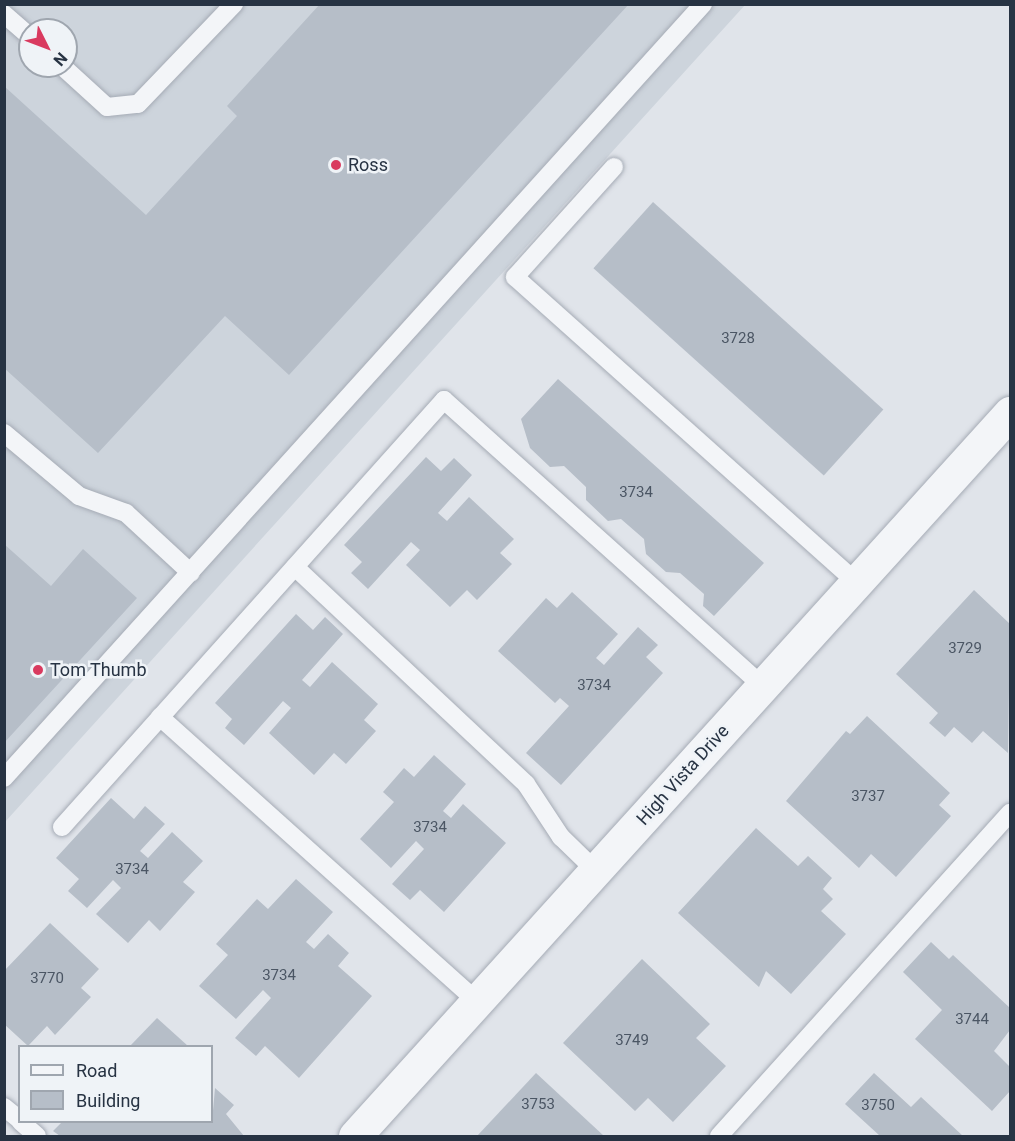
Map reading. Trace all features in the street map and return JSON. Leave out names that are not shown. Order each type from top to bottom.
[{"type":"street","name":"High Vista Drive","points":[[355,1137],[1011,413]]},
{"type":"lane","points":[[75,78],[108,107],[138,104],[234,4]]},
{"type":"lane","points":[[4,778],[703,4]]},
{"type":"lane","points":[[4,14],[18,26]]},
{"type":"lane","points":[[614,167],[515,277],[857,583]]},
{"type":"lane","points":[[62,827],[444,400],[763,686]]},
{"type":"lane","points":[[4,433],[80,495],[126,513],[191,573]]},
{"type":"lane","points":[[295,567],[526,784],[561,837],[596,871]]},
{"type":"lane","points":[[160,717],[477,1001]]},
{"type":"lane","points":[[719,1137],[1011,813]]},
{"type":"lane","points":[[4,1107],[18,1119]]},
{"type":"lane","points":[[22,1123],[37,1137]]},
{"type":"shaded area","points":[[5,5],[745,5],[5,822]]},
{"type":"building","name":"Ross","points":[[320,4],[629,4],[289,375],[225,316],[98,453],[4,368],[4,86],[146,215],[237,116],[227,106]]},
{"type":"building","points":[[653,202],[883,409],[824,476],[593,268]]},
{"type":"building","points":[[558,379],[764,563],[714,616],[703,606],[704,594],[680,573],[666,572],[646,554],[644,539],[621,519],[608,521],[586,500],[586,487],[564,466],[550,467],[530,448],[521,419]]},
{"type":"building","points":[[426,457],[441,471],[454,458],[472,475],[438,513],[447,521],[469,497],[514,539],[500,553],[512,564],[477,600],[467,590],[450,607],[406,565],[420,550],[411,542],[368,589],[351,573],[362,562],[344,545]]},
{"type":"building","name":"Tom Thumb","points":[[4,544],[51,586],[83,549],[137,598],[4,743]]},
{"type":"building","points":[[974,590],[1010,624],[1008,753],[983,731],[972,743],[954,727],[945,737],[929,723],[938,713],[896,674]]},
{"type":"building","points":[[572,592],[618,634],[596,658],[604,665],[638,627],[658,645],[646,657],[663,673],[561,785],[526,753],[569,706],[560,698],[555,703],[498,651],[546,598],[557,608]]},
{"type":"building","points":[[296,614],[313,630],[325,617],[343,634],[302,680],[310,687],[332,662],[378,704],[364,720],[376,731],[346,764],[334,753],[314,775],[269,733],[291,708],[283,701],[244,745],[225,728],[232,719],[215,703]]},
{"type":"building","points":[[867,716],[950,793],[939,805],[951,816],[896,877],[871,854],[859,868],[786,801],[846,731],[850,734]]},
{"type":"building","points":[[434,755],[466,784],[443,811],[451,818],[463,804],[506,843],[444,912],[420,890],[410,900],[392,884],[424,849],[416,841],[391,868],[360,839],[394,802],[383,792],[404,768],[414,777]]},
{"type":"building","points":[[111,798],[134,819],[145,806],[165,824],[140,851],[148,858],[172,832],[203,861],[183,882],[195,892],[160,931],[149,920],[128,943],[96,914],[121,888],[113,880],[87,908],[68,891],[79,879],[56,858]]},
{"type":"building","points":[[756,828],[798,866],[808,856],[832,878],[823,889],[833,899],[821,911],[846,934],[791,994],[766,971],[759,987],[678,913]]},
{"type":"building","points":[[296,879],[333,912],[306,942],[314,949],[328,934],[349,953],[338,966],[372,996],[299,1078],[265,1046],[256,1056],[235,1038],[271,998],[263,990],[236,1019],[199,986],[228,955],[216,944],[257,899],[268,909]]},
{"type":"building","points":[[50,923],[99,969],[81,988],[91,997],[55,1035],[47,1026],[29,1045],[4,1024],[4,971]]},
{"type":"building","points":[[931,942],[949,959],[953,955],[1010,1008],[1010,1030],[994,1051],[1010,1067],[1010,1091],[992,1111],[915,1039],[942,1010],[903,972]]},
{"type":"building","points":[[642,959],[710,1024],[696,1038],[726,1066],[673,1122],[648,1098],[635,1111],[563,1043]]},
{"type":"building","points":[[157,1018],[187,1045],[131,1045]]},
{"type":"building","points":[[536,1073],[604,1136],[477,1136]]},
{"type":"building","points":[[874,1073],[911,1107],[921,1097],[963,1136],[880,1136],[845,1104]]},
{"type":"building","points":[[215,1088],[234,1105],[226,1114],[244,1136],[60,1136],[53,1131],[61,1123],[213,1123]]},
{"type":"place","name":"Ross","points":[[336,165]]},
{"type":"place","name":"Tom Thumb","points":[[38,670]]}]
